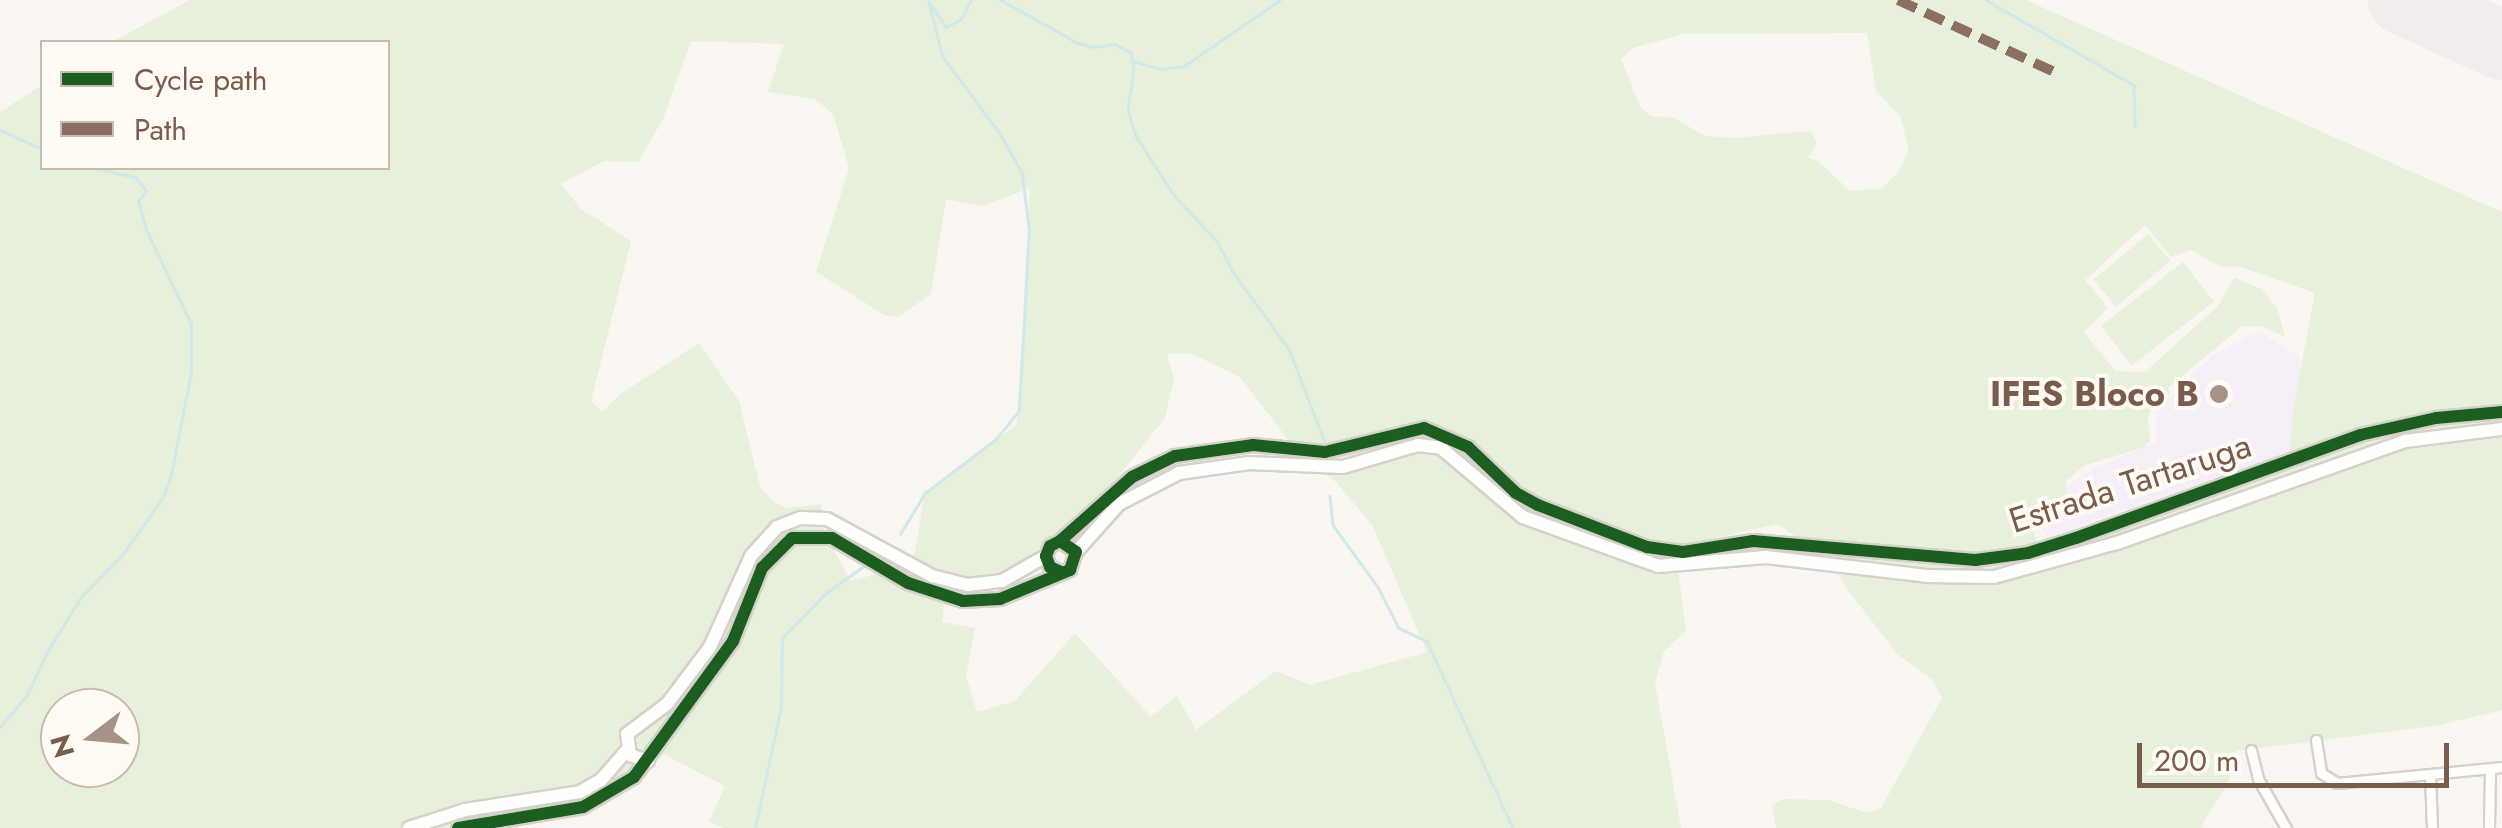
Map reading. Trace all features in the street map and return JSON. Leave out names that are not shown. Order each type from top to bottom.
[{"type":"street","name":"Estrada Tartaruga","points":[[1060,541],[1132,476],[1174,456],[1253,445],[1324,452],[1424,428],[1468,447],[1516,492],[1538,505],[1647,547],[1683,552],[1752,541],[1975,560],[2028,552],[2076,538],[2360,436],[2436,418],[2502,412]]},
{"type":"street","name":"Estrada Tartaruga","points":[[1076,552],[1119,504],[1139,490],[1179,473],[1248,463],[1344,467],[1418,445],[1441,448],[1523,517],[1658,566],[1766,557],[1875,571],[1994,577],[2117,543],[2404,441],[2502,429]]},
{"type":"street","points":[[409,828],[465,810],[580,792],[602,780],[627,750],[627,734],[667,704],[710,647],[762,540],[789,522],[827,519],[932,576],[968,584],[1002,581],[1046,556],[1050,546],[1060,541],[1076,552],[1073,566],[1000,598],[963,600],[908,583],[832,538],[792,538],[773,552],[762,568],[733,641],[648,761],[622,787],[582,807],[458,828]]},
{"type":"street","points":[[1046,556],[1050,567],[1060,572]]},
{"type":"street","points":[[640,724],[652,730],[660,742]]},
{"type":"street","points":[[2316,740],[2321,773],[2330,782],[2502,767]]},
{"type":"street","points":[[627,750],[636,759],[648,761]]},
{"type":"street","points":[[2250,750],[2258,779],[2286,828]]},
{"type":"street","points":[[2489,828],[2490,769]]},
{"type":"street","points":[[2430,775],[2432,828]]},
{"type":"shaded area","points":[[2258,332],[2299,356],[2302,410],[2289,452],[2047,537],[2035,520],[2050,497],[2094,469],[2156,442],[2156,412],[2176,390],[2213,355]]},
{"type":"green space","points":[[190,0],[2026,0],[2502,212],[2502,710],[2440,725],[2236,751],[2226,762],[2230,777],[2226,786],[2200,828],[1776,828],[1772,806],[1783,799],[1828,800],[1867,813],[1881,808],[1942,698],[1932,679],[1897,654],[1848,590],[1837,572],[1836,545],[1801,540],[1777,524],[1675,547],[1686,631],[1664,651],[1655,683],[1681,828],[725,828],[709,822],[725,786],[663,754],[641,782],[581,817],[497,828],[0,828],[0,112],[40,86],[40,170],[390,170],[390,40],[116,40]],"holes":[[[1867,33],[1876,91],[1900,116],[1909,150],[1897,174],[1880,189],[1850,191],[1818,161],[1808,158],[1817,143],[1811,131],[1735,138],[1705,136],[1674,118],[1651,116],[1640,107],[1621,59],[1633,48],[1683,34]],[[691,41],[784,44],[768,92],[815,99],[833,114],[849,168],[816,272],[886,316],[900,316],[931,294],[946,199],[982,206],[1030,188],[1017,424],[924,496],[914,557],[897,552],[877,574],[850,581],[825,533],[821,504],[787,508],[773,501],[760,487],[739,401],[699,343],[619,395],[602,412],[591,401],[631,241],[581,209],[561,184],[604,161],[638,162],[663,119]],[[2145,225],[2171,257],[2191,250],[2221,267],[2238,266],[2315,293],[2293,409],[2289,463],[2090,533],[2037,543],[2032,523],[2067,493],[2066,481],[2085,465],[2142,448],[2150,441],[2148,418],[2153,403],[2170,394],[2168,388],[2242,326],[2261,326],[2285,337],[2277,308],[2262,289],[2234,278],[2218,306],[2145,372],[2115,371],[2084,332],[2108,308],[2085,280]],[[1190,353],[1240,377],[1296,450],[1336,482],[1372,525],[1427,652],[1310,685],[1276,671],[1196,730],[1177,696],[1151,717],[1075,633],[1015,701],[977,712],[966,676],[975,628],[942,622],[948,575],[971,580],[1013,571],[1113,483],[1165,418],[1174,378],[1167,354]]]},
{"type":"green space","points":[[2148,234],[2170,261],[2116,306],[2094,280]]},
{"type":"green space","points":[[2183,262],[2214,301],[2132,365],[2101,326]]},
{"type":"waterway","points":[[900,534],[925,493],[996,439],[1019,411],[1029,232],[1022,174],[1001,136],[942,56],[928,0]]},
{"type":"waterway","points":[[930,3],[946,27],[961,19],[971,0]]},
{"type":"waterway","points":[[1001,0],[1078,43],[1094,47],[1115,44],[1131,52],[1134,69],[1128,110],[1136,136],[1174,195],[1217,241],[1236,276],[1289,349],[1325,442]]},
{"type":"waterway","points":[[1134,61],[1161,69],[1184,66],[1280,0]]},
{"type":"waterway","points":[[1986,0],[2134,85],[2135,126]]},
{"type":"waterway","points":[[0,130],[40,148]]},
{"type":"waterway","points":[[0,727],[27,695],[46,654],[81,597],[122,555],[162,499],[171,475],[191,373],[191,324],[146,230],[138,201],[146,191],[136,178],[102,170]]},
{"type":"waterway","points":[[1330,496],[1333,525],[1378,587],[1399,628],[1427,641],[1513,828]]},
{"type":"waterway","points":[[755,828],[781,707],[782,638],[826,593],[864,566]]},
{"type":"runway","points":[[2403,0],[2502,45]]},
{"type":"marked path","points":[[1898,0],[2061,75]]},
{"type":"cycle path","points":[[1060,541],[1132,477],[1175,456],[1253,445],[1325,452],[1424,428],[1468,447],[1516,493],[1538,505],[1647,547],[1683,552],[1753,541],[1975,560],[2028,553],[2076,538],[2360,435],[2436,418],[2502,412]]},
{"type":"cycle path","points":[[458,828],[583,807],[634,777],[733,641],[762,568],[792,538],[832,538],[908,583],[963,601],[1000,599],[1070,570],[1076,552],[1060,541],[1050,546],[1046,556],[1050,567],[1061,572]]},
{"type":"place","name":"IFES Bloco B","points":[[2219,394]]}]
